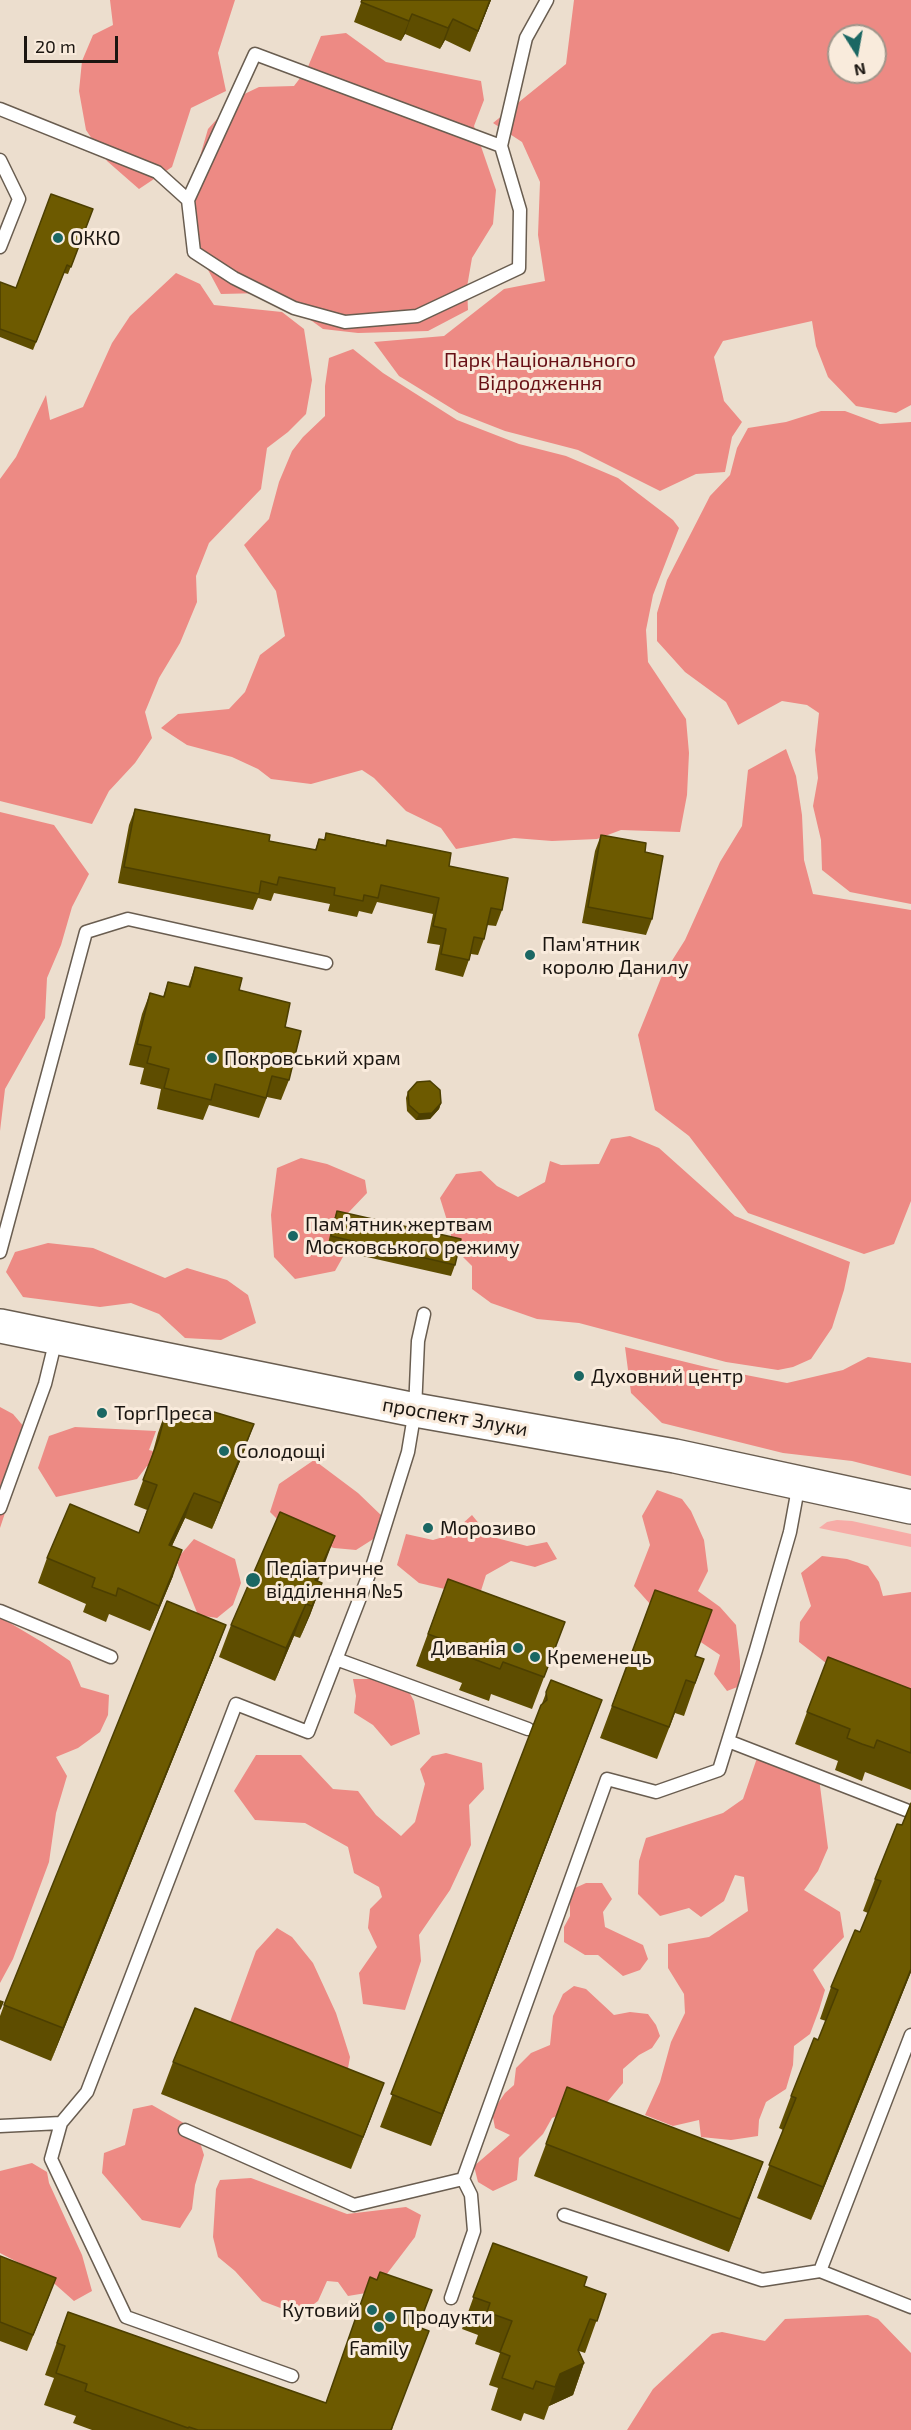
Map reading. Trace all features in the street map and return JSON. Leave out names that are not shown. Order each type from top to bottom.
[{"type":"main road","name":"проспект Злуки","points":[[0,1326],[416,1410],[675,1456],[911,1507]]},
{"type":"lane","points":[[501,146],[255,54],[188,200],[194,252],[234,278],[294,308],[345,322],[417,316],[519,268],[520,210],[501,146],[526,38],[548,0]]},
{"type":"lane","points":[[0,109],[157,172],[188,200]]},
{"type":"lane","points":[[0,160],[19,199],[0,247]]},
{"type":"lane","points":[[0,1252],[86,932],[128,919],[326,963]]},
{"type":"lane","points":[[292,2376],[126,2317],[51,2159],[61,2123],[87,2092],[236,1704],[308,1732],[386,1525],[408,1452],[416,1410],[418,1341],[424,1314]]},
{"type":"lane","points":[[0,1508],[45,1384],[56,1339]]},
{"type":"lane","points":[[451,2298],[474,2231],[471,2195],[463,2179],[607,1779],[656,1792],[718,1770],[790,1532],[799,1482]]},
{"type":"lane","points":[[0,1611],[111,1657]]},
{"type":"lane","points":[[336,1659],[528,1729]]},
{"type":"lane","points":[[728,1741],[906,1810]]},
{"type":"lane","points":[[820,2271],[911,2035]]},
{"type":"lane","points":[[0,2126],[61,2123]]},
{"type":"lane","points":[[185,2130],[354,2205],[463,2179]]},
{"type":"lane","points":[[564,2215],[762,2280],[820,2271],[911,2307]]},
{"type":"shaded area","points":[[852,1521],[911,1534],[911,1547],[819,1528],[827,1522]]},
{"type":"green space","points":[[110,0],[235,0],[218,53],[226,91],[191,108],[172,167],[139,189],[107,161],[86,130],[79,91],[82,61],[93,35],[113,25]]},
{"type":"green space","name":"Парк Національного Відродження","points":[[574,0],[911,0],[911,405],[896,413],[856,406],[828,377],[816,346],[812,321],[723,341],[714,357],[724,401],[742,422],[732,437],[725,472],[696,474],[660,491],[578,450],[505,431],[459,413],[399,376],[374,342],[444,336],[504,289],[545,281],[538,235],[540,182],[522,142],[493,123],[566,64]]},
{"type":"green space","points":[[346,33],[386,62],[481,81],[484,100],[474,126],[496,190],[493,224],[472,258],[467,287],[468,310],[428,331],[358,333],[323,329],[294,308],[262,293],[221,294],[193,242],[187,201],[208,129],[236,98],[259,87],[294,86],[307,69],[321,36]]},
{"type":"green space","points":[[176,273],[200,284],[214,305],[282,312],[304,329],[312,380],[306,414],[267,448],[261,489],[209,543],[196,576],[197,602],[180,643],[159,678],[145,712],[152,738],[135,763],[109,791],[92,824],[0,801],[0,479],[16,457],[46,395],[50,420],[83,407],[112,343],[130,316]]},
{"type":"green space","points":[[353,349],[383,373],[457,420],[519,444],[566,456],[618,478],[673,520],[679,528],[653,595],[646,630],[648,662],[686,719],[689,753],[687,795],[680,832],[621,830],[597,839],[552,841],[514,838],[456,849],[441,828],[406,811],[374,778],[362,770],[311,784],[271,779],[258,769],[232,757],[187,745],[161,728],[178,714],[229,709],[245,692],[260,655],[285,636],[276,591],[244,545],[269,519],[279,482],[292,451],[325,416],[325,386],[329,358]]},
{"type":"green space","points":[[821,411],[845,411],[880,424],[911,422],[911,904],[850,892],[822,870],[821,840],[813,806],[818,778],[815,750],[819,713],[807,705],[782,701],[738,725],[726,702],[685,672],[657,641],[657,613],[667,580],[710,496],[730,475],[737,448],[748,428],[786,422]]},
{"type":"green space","points":[[786,749],[796,776],[802,815],[804,860],[813,894],[911,910],[911,1201],[894,1244],[864,1254],[748,1213],[689,1136],[655,1110],[638,1035],[661,978],[685,940],[720,862],[742,826],[748,770]]},
{"type":"green space","points":[[0,812],[54,825],[89,874],[72,907],[61,945],[47,978],[45,1018],[5,1089],[0,1131]]},
{"type":"green space","points":[[630,1136],[659,1148],[735,1216],[850,1262],[832,1328],[811,1359],[793,1367],[778,1370],[726,1362],[579,1323],[537,1319],[491,1303],[472,1289],[472,1266],[453,1247],[440,1198],[456,1174],[481,1171],[497,1186],[518,1197],[545,1182],[550,1161],[561,1165],[599,1164],[611,1139]]},
{"type":"green space","points":[[301,1158],[327,1164],[365,1180],[367,1193],[348,1213],[337,1233],[344,1255],[335,1271],[295,1279],[274,1257],[271,1215],[277,1168]]},
{"type":"green space","points":[[48,1243],[93,1248],[165,1278],[187,1268],[227,1280],[248,1295],[256,1323],[221,1340],[185,1338],[159,1314],[131,1303],[100,1307],[23,1297],[6,1272],[15,1252]]},
{"type":"green space","points":[[625,1347],[710,1368],[787,1383],[843,1370],[868,1357],[911,1363],[911,1476],[852,1461],[783,1453],[662,1423],[631,1393]]},
{"type":"green space","points":[[0,1407],[13,1414],[31,1435],[0,1528]]},
{"type":"green space","points":[[75,1427],[156,1431],[149,1450],[214,1468],[193,1480],[147,1466],[137,1479],[56,1497],[38,1468],[49,1436]]},
{"type":"green space","points":[[314,1460],[358,1493],[383,1517],[378,1536],[356,1550],[334,1548],[294,1536],[270,1512],[279,1484]]},
{"type":"green space","points":[[657,1490],[682,1499],[691,1511],[704,1540],[708,1571],[698,1591],[720,1607],[736,1625],[740,1686],[727,1691],[714,1674],[720,1655],[659,1614],[634,1586],[650,1545],[642,1516]]},
{"type":"green space","points":[[472,1515],[489,1536],[527,1546],[547,1542],[557,1559],[535,1567],[511,1561],[486,1575],[479,1597],[419,1583],[397,1565],[406,1534],[433,1540],[450,1535]]},
{"type":"green space","points":[[194,1539],[235,1559],[241,1583],[233,1605],[217,1618],[198,1615],[176,1560]]},
{"type":"green space","points":[[822,1556],[847,1559],[868,1566],[879,1582],[883,1596],[911,1592],[911,1702],[840,1674],[799,1642],[800,1622],[811,1606],[801,1573]]},
{"type":"green space","points":[[0,1617],[70,1661],[81,1687],[109,1695],[108,1715],[100,1732],[78,1748],[56,1757],[67,1776],[56,1813],[49,1862],[13,1959],[0,1983]]},
{"type":"green space","points":[[353,1679],[402,1679],[414,1701],[420,1734],[391,1746],[373,1725],[354,1713],[356,1696]]},
{"type":"green space","points":[[446,1753],[482,1763],[484,1789],[469,1805],[471,1845],[450,1890],[419,1935],[421,1961],[405,2010],[363,2004],[359,1973],[377,1947],[368,1928],[370,1909],[382,1897],[379,1887],[354,1873],[348,1847],[305,1823],[255,1820],[234,1791],[256,1755],[301,1755],[333,1789],[358,1791],[376,1815],[401,1836],[415,1822],[425,1784],[420,1769],[432,1756]]},
{"type":"green space","points":[[757,1758],[819,1778],[828,1848],[818,1871],[804,1890],[840,1912],[844,1937],[813,1970],[825,1990],[819,2010],[810,2034],[794,2046],[793,2065],[786,2089],[766,2102],[759,2120],[758,2136],[731,2140],[701,2137],[699,2120],[673,2126],[645,2115],[660,2082],[671,2042],[685,2013],[684,1994],[668,1968],[668,1944],[709,1937],[748,1911],[744,1877],[735,1875],[724,1901],[701,1917],[689,1908],[660,1916],[638,1894],[639,1861],[646,1838],[723,1813],[743,1799]]},
{"type":"green space","points":[[586,1883],[602,1883],[612,1899],[603,1912],[605,1927],[643,1945],[648,1959],[640,1970],[623,1976],[598,1955],[585,1955],[564,1942],[564,1927],[570,1916],[570,1899],[575,1888]]},
{"type":"green space","points":[[277,1928],[292,1937],[313,1963],[336,2013],[350,2057],[347,2074],[227,2030],[256,1951]]},
{"type":"green space","points":[[574,1986],[586,1989],[614,2015],[630,2012],[648,2014],[660,2036],[652,2048],[639,2055],[623,2069],[623,2083],[603,2107],[569,2111],[552,2118],[543,2134],[519,2158],[517,2180],[493,2191],[478,2182],[474,2166],[510,2135],[495,2128],[492,2112],[505,2093],[514,2085],[516,2068],[531,2053],[550,2045],[553,2016],[563,1994]]},
{"type":"green space","points":[[152,2105],[196,2130],[204,2155],[195,2185],[192,2209],[180,2228],[142,2220],[102,2173],[104,2153],[125,2145],[133,2109]]},
{"type":"green space","points":[[32,2163],[47,2172],[49,2183],[82,2255],[92,2291],[74,2301],[48,2278],[0,2253],[0,2171]]},
{"type":"green space","points":[[251,2178],[347,2214],[406,2207],[421,2215],[415,2237],[380,2283],[366,2293],[348,2296],[338,2282],[327,2281],[318,2301],[299,2315],[262,2301],[235,2271],[218,2257],[213,2237],[216,2189],[220,2180]]},
{"type":"green space","points":[[868,2315],[878,2319],[911,2353],[911,2430],[627,2430],[653,2389],[712,2334],[722,2332],[765,2341],[785,2319]]},
{"type":"building","points":[[362,0],[490,0],[478,31],[453,19],[448,28],[412,14],[409,21],[361,2]]},
{"type":"building","points":[[51,194],[93,209],[71,267],[67,265],[36,342],[0,329],[0,282],[16,288]]},
{"type":"building","points":[[135,809],[270,835],[269,841],[316,850],[319,839],[325,840],[326,833],[386,846],[387,840],[451,853],[449,866],[508,878],[502,910],[491,908],[484,939],[474,937],[469,960],[441,954],[446,929],[433,926],[439,898],[381,885],[378,898],[364,895],[363,901],[334,895],[335,888],[279,877],[277,885],[261,881],[259,894],[124,867]]},
{"type":"building","points":[[601,835],[646,843],[645,852],[663,856],[652,919],[588,907]]},
{"type":"building","name":"Покровський храм","points":[[195,967],[242,978],[239,990],[290,1003],[285,1027],[301,1031],[289,1080],[272,1076],[266,1098],[215,1084],[211,1100],[164,1088],[169,1069],[147,1063],[151,1047],[137,1044],[150,993],[164,997],[168,982],[190,987]]},
{"type":"building","points":[[430,1081],[440,1090],[441,1103],[432,1113],[419,1114],[409,1105],[408,1092],[417,1082]]},
{"type":"building","points":[[337,1211],[461,1239],[455,1265],[331,1236]]},
{"type":"building","points":[[167,1407],[212,1418],[214,1412],[254,1424],[221,1503],[194,1493],[169,1545],[182,1550],[159,1606],[118,1588],[116,1596],[92,1587],[95,1578],[47,1558],[70,1504],[139,1533],[157,1485],[143,1480],[159,1438]]},
{"type":"building","points":[[280,1512],[335,1536],[315,1580],[322,1583],[312,1606],[306,1604],[286,1648],[231,1625]]},
{"type":"building","points":[[448,1579],[565,1622],[544,1677],[503,1662],[500,1669],[471,1658],[474,1651],[428,1634]]},
{"type":"building","points":[[655,1590],[712,1610],[695,1656],[704,1659],[695,1683],[686,1680],[669,1727],[612,1706]]},
{"type":"building","points":[[167,1601],[226,1625],[63,2028],[4,2005]]},
{"type":"building","points":[[828,1657],[911,1689],[911,1753],[877,1740],[874,1748],[862,1744],[847,1738],[850,1729],[807,1712]]},
{"type":"building","points":[[551,1680],[602,1700],[442,2114],[391,2094],[541,1705],[547,1700],[546,1692]]},
{"type":"building","points":[[911,1803],[911,1969],[823,2187],[769,2165],[796,2098],[791,2096],[814,2038],[818,2040],[838,1990],[831,1987],[855,1930],[860,1932],[881,1881],[875,1879],[897,1824],[902,1825]]},
{"type":"building","points":[[195,2008],[384,2083],[363,2137],[173,2062]]},
{"type":"building","points":[[567,2087],[763,2162],[740,2219],[546,2144]]},
{"type":"building","points":[[493,2243],[587,2277],[584,2286],[606,2294],[597,2321],[590,2319],[578,2350],[584,2363],[560,2374],[555,2387],[536,2381],[533,2389],[502,2378],[510,2356],[500,2352],[512,2321],[487,2312],[490,2303],[473,2297]]},
{"type":"building","points":[[0,2256],[56,2278],[33,2335],[0,2322]]},
{"type":"building","points":[[380,2272],[432,2290],[418,2327],[429,2331],[391,2430],[198,2430],[85,2391],[87,2384],[56,2373],[65,2346],[57,2343],[68,2312],[326,2403],[370,2277],[377,2280]]},
{"type":"place","name":"ОККО","points":[[58,238]]},
{"type":"place","name":"Пам'ятник королю Данилу","points":[[530,955]]},
{"type":"place","name":"Покровський храм","points":[[212,1058]]},
{"type":"place","name":"Пам'ятник жертвам Московського режиму","points":[[293,1236]]},
{"type":"place","name":"Духовний центр","points":[[579,1376]]},
{"type":"place","name":"ТоргПреса","points":[[102,1413]]},
{"type":"place","name":"Солодощі","points":[[224,1451]]},
{"type":"place","name":"Морозиво","points":[[428,1528]]},
{"type":"place","name":"Педіатричне відділення №5","points":[[253,1580]]},
{"type":"place","name":"Диванія","points":[[518,1648]]},
{"type":"place","name":"Кременець","points":[[535,1657]]},
{"type":"place","name":"Кутовий","points":[[372,2310]]},
{"type":"place","name":"Продукти","points":[[390,2317]]},
{"type":"place","name":"Family","points":[[379,2327]]}]
